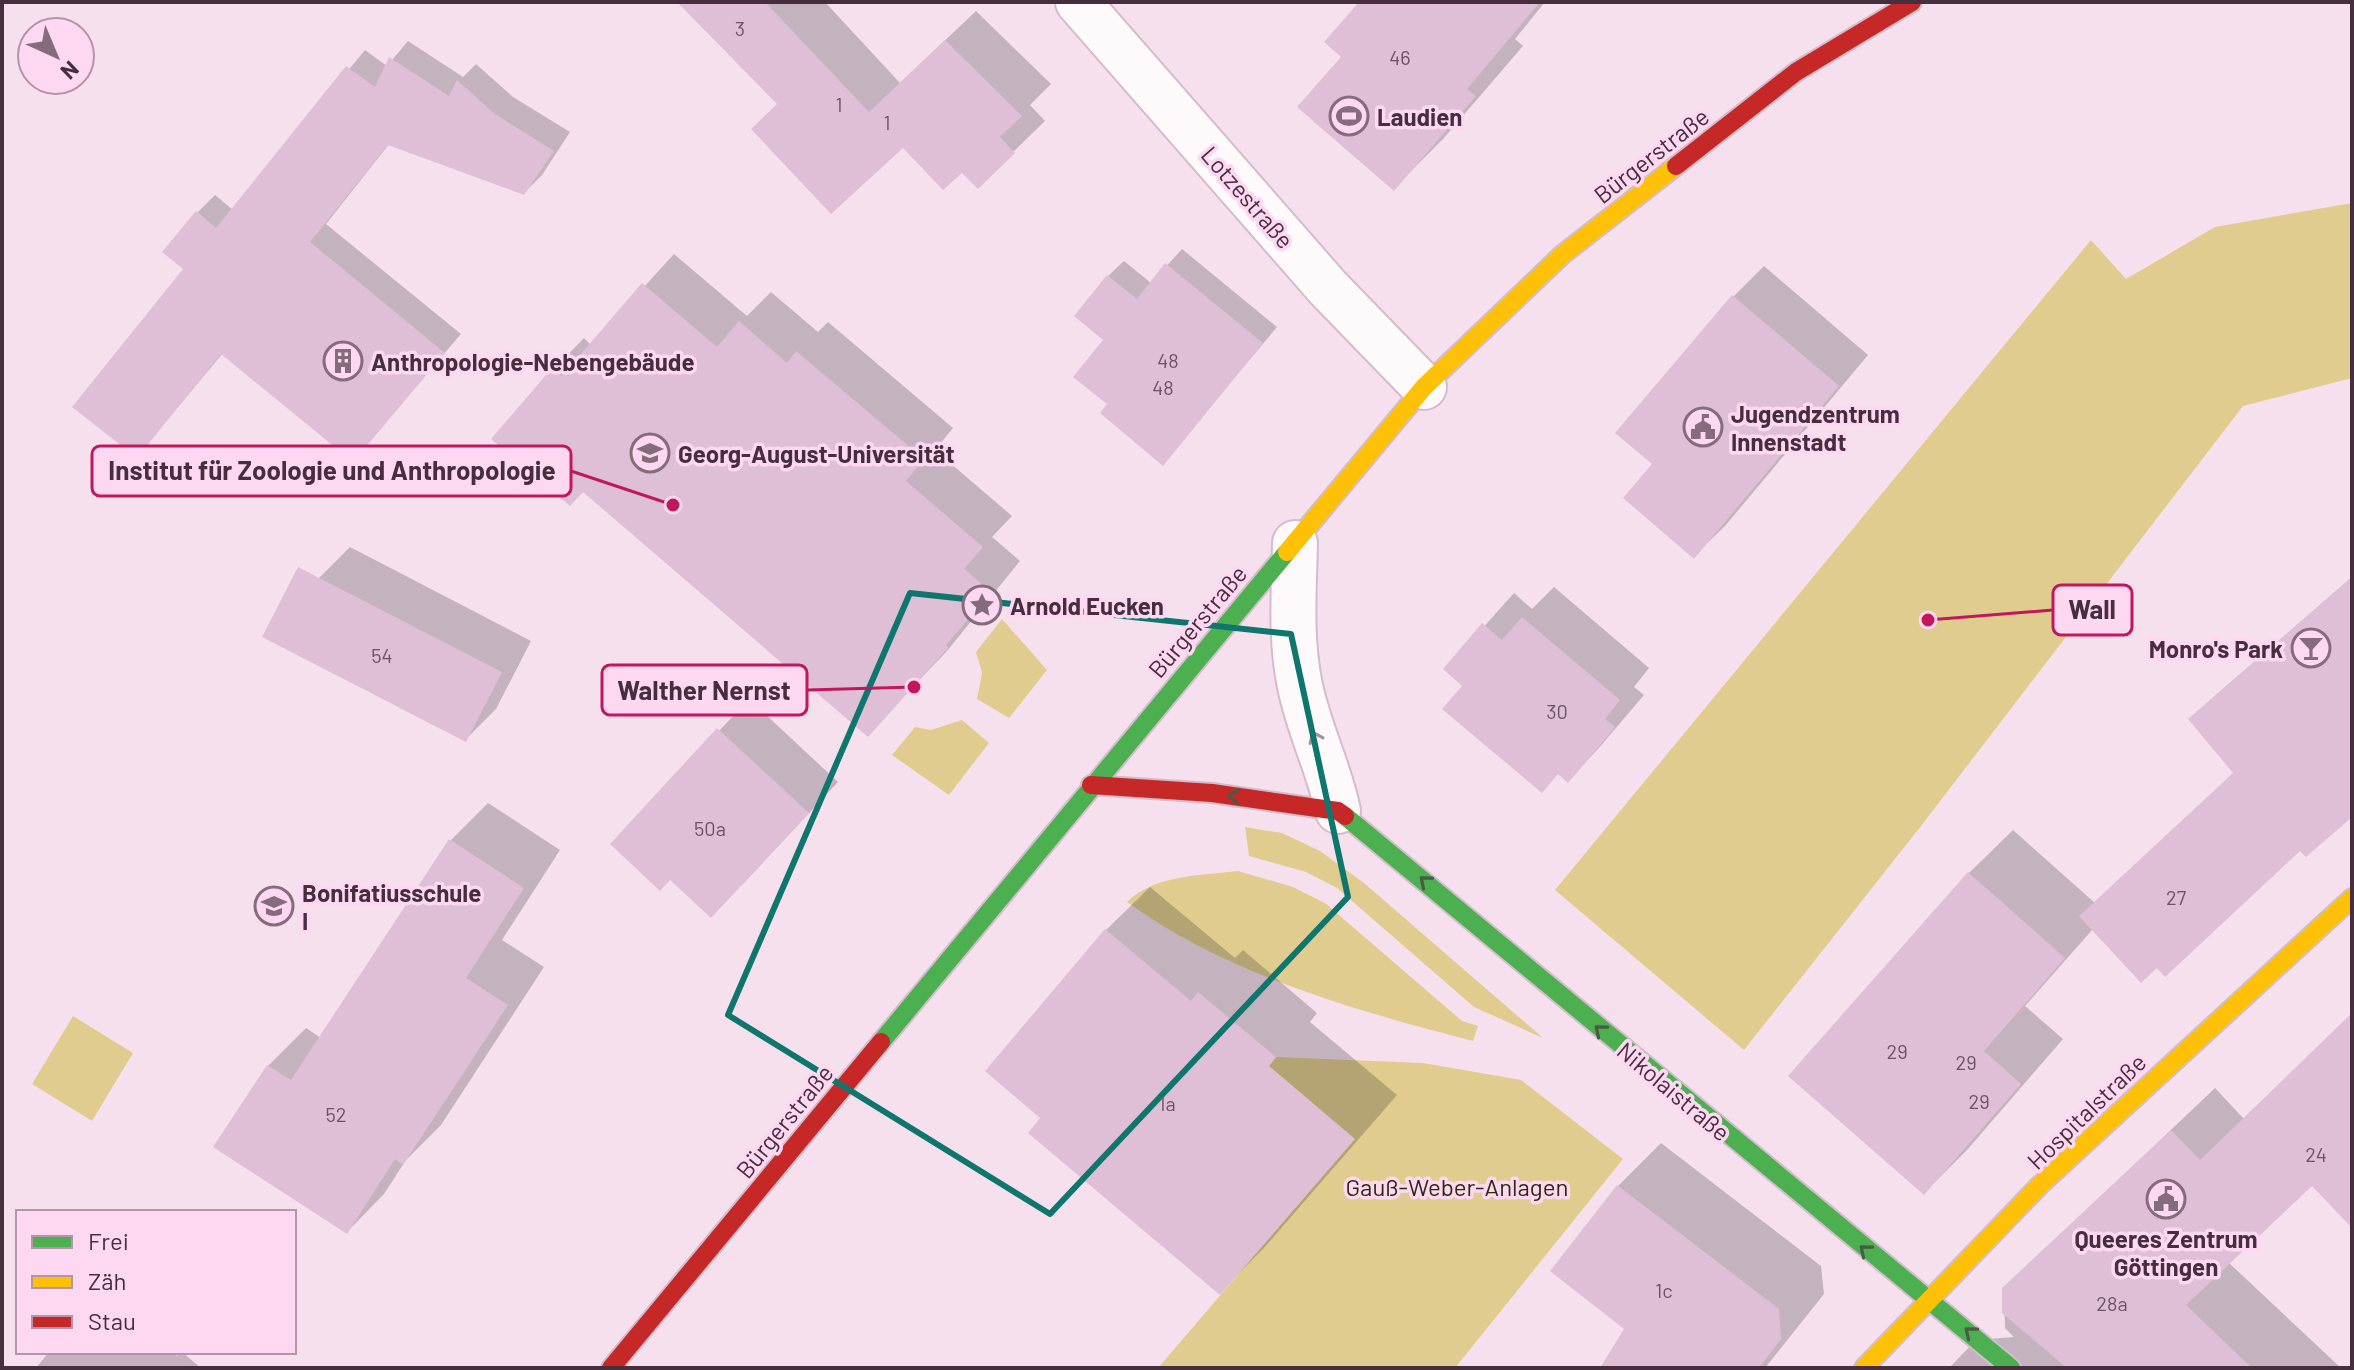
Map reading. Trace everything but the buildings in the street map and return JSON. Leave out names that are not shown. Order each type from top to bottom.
[{"type":"main road","name":"Bürgerstraße","points":[[611,1368],[1091,785],[1424,387],[1585,237],[1796,72],[1912,2]]},
{"type":"main road","points":[[1091,785],[1159,788],[1256,799],[1298,809],[1338,811]]},
{"type":"main road","name":"Nikolaistraße","points":[[1338,811],[1925,1300],[1964,1326],[2011,1368]]},
{"type":"main road","name":"Hospitalstraße","points":[[1864,1368],[1925,1300],[2192,1042],[2352,898]]},
{"type":"street","name":"Lotzestraße","points":[[1078,2],[1328,288],[1424,387]]},
{"type":"street","points":[[1295,543],[1294,638],[1299,684],[1311,731],[1329,770],[1338,811]]},
{"type":"highlighted area","points":[[910,593],[1291,634],[1348,897],[1050,1214],[728,1015]]},
{"type":"green space","points":[[2352,203],[2352,378],[2243,406],[1921,826],[1744,1050],[1555,890],[2091,240],[2126,279],[2215,227]]},
{"type":"green space","points":[[1002,619],[1047,670],[1009,718],[977,699],[982,673],[976,652]]},
{"type":"green space","points":[[962,720],[989,743],[949,795],[892,755],[915,727],[931,730]]},
{"type":"green space","points":[[1245,827],[1282,833],[1320,851],[1364,883],[1543,1038],[1474,1007],[1337,888],[1306,872],[1249,856]]},
{"type":"green space","points":[[1238,871],[1293,887],[1325,903],[1462,1021],[1478,1026],[1473,1041],[1338,1003],[1249,970],[1206,950],[1127,902],[1165,881]]},
{"type":"green space","points":[[73,1016],[133,1053],[92,1121],[32,1084]]},
{"type":"green space","name":"Gauß-Weber-Anlagen","points":[[1276,1057],[1423,1063],[1521,1080],[1623,1159],[1455,1368],[1158,1368],[1354,1139],[1264,1072]]},
{"type":"traffic: fast","points":[[881,1042],[1287,552]]},
{"type":"traffic: fast","points":[[1345,816],[2011,1368]]},
{"type":"traffic: slow","points":[[1287,552],[1424,387],[1562,255],[1676,166]]},
{"type":"traffic: slow","points":[[1864,1368],[2040,1185],[2352,898]]},
{"type":"traffic: jam","points":[[1676,166],[1796,72],[1912,2]]},
{"type":"traffic: jam","points":[[1091,785],[1212,793],[1338,811],[1345,816]]},
{"type":"traffic: jam","points":[[611,1368],[881,1042]]},
{"type":"place","name":"Laudien","points":[[1349,116]]},
{"type":"place","name":"Anthropologie-Nebengebäude","points":[[343,361]]},
{"type":"place","name":"Jugendzentrum Innenstadt","points":[[1703,427]]},
{"type":"place","name":"Georg-August-Universität","points":[[650,453]]},
{"type":"place","name":"Institut für Zoologie und Anthropologie","points":[[673,505]]},
{"type":"place","name":"Arnold Eucken","points":[[982,605]]},
{"type":"place","name":"Wall","points":[[1928,620]]},
{"type":"place","name":"Monro's Park","points":[[2311,648]]},
{"type":"place","name":"Walther Nernst","points":[[914,687]]},
{"type":"place","name":"Bonifatiusschule I","points":[[274,906]]},
{"type":"place","name":"Queeres Zentrum Göttingen","points":[[2166,1199]]}]
